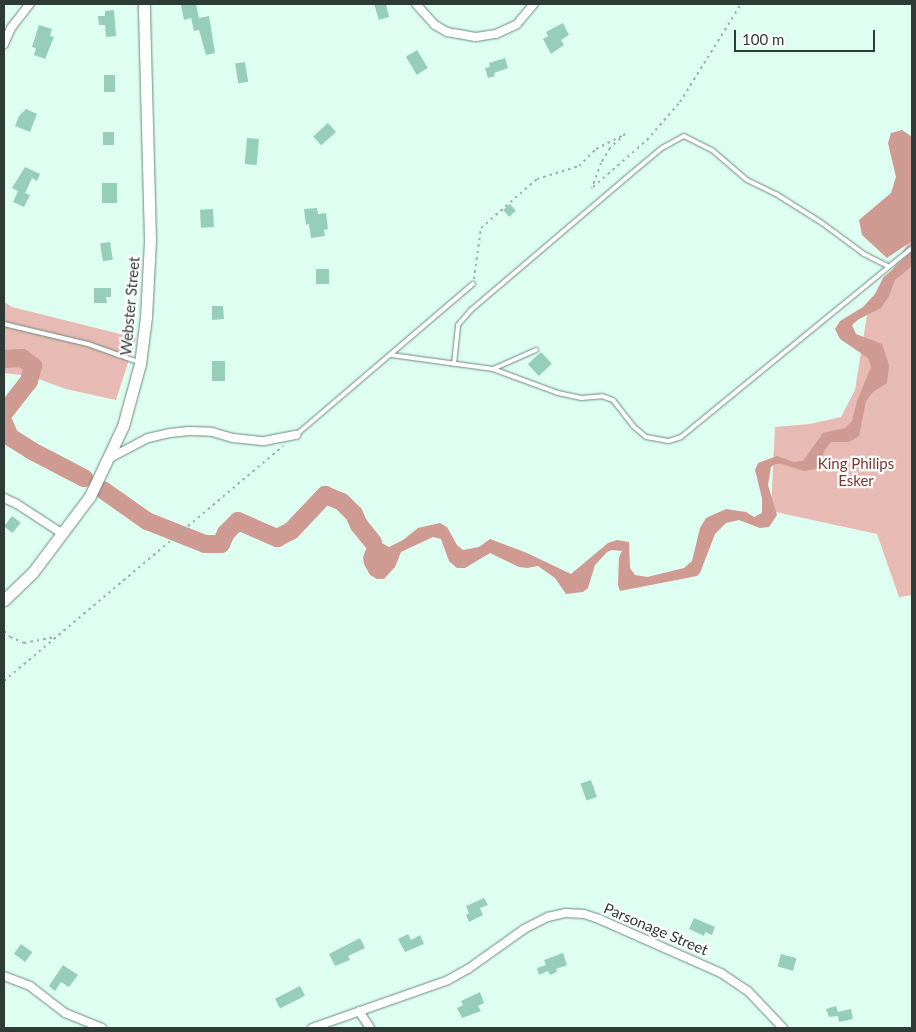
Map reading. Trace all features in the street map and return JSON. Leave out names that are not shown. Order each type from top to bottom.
[{"type":"street","points":[[4,44],[11,28],[30,4]]},
{"type":"street","name":"Webster Street","points":[[4,600],[33,572],[90,496],[123,426],[140,362],[149,286],[150,240],[144,4]]},
{"type":"street","points":[[416,4],[435,25],[447,32],[476,37],[496,34],[517,24],[534,4]]},
{"type":"street","points":[[108,459],[148,438],[170,433],[190,431],[212,432],[234,438],[264,441],[296,435]]},
{"type":"street","points":[[4,498],[17,504],[63,534]]},
{"type":"street","name":"Parsonage Street","points":[[312,1028],[448,980],[468,969],[536,922],[556,915],[574,913],[599,918],[721,973],[748,991],[783,1028]]},
{"type":"street","points":[[4,976],[30,986],[65,1013],[102,1028]]},
{"type":"street","points":[[359,1011],[370,1028]]},
{"type":"lane","points":[[454,364],[458,324],[471,310],[662,148],[684,136],[712,150],[747,180],[776,194],[822,223],[864,254],[888,266]]},
{"type":"lane","points":[[390,355],[493,369],[558,394],[581,398],[602,396],[613,400],[633,426],[646,437],[669,441],[681,437],[912,248]]},
{"type":"lane","points":[[296,435],[473,284]]},
{"type":"lane","points":[[4,324],[88,344],[140,362]]},
{"type":"lane","points":[[493,369],[536,350]]},
{"type":"path","points":[[473,284],[480,228],[537,179],[579,166],[596,149],[625,134],[605,156],[592,188],[616,169],[647,140],[680,102],[741,4]]},
{"type":"path","points":[[4,681],[296,435]]},
{"type":"path","points":[[4,631],[10,637],[24,643],[57,636]]},
{"type":"green space","name":"King Philips Esker","points":[[912,239],[912,595],[899,597],[877,534],[771,511],[775,427],[810,424],[841,417],[855,390],[867,315],[909,241]]},
{"type":"green space","points":[[4,302],[12,307],[136,338],[116,400],[66,389],[30,376],[4,373]]},
{"type":"shaded area","points":[[902,130],[912,137],[912,241],[887,258],[862,235],[859,220],[891,193],[896,177],[888,143],[891,133]]},
{"type":"shaded area","points":[[912,252],[912,266],[895,280],[889,296],[881,308],[859,319],[852,325],[856,334],[882,344],[889,365],[887,383],[873,392],[866,401],[859,436],[849,442],[831,442],[824,451],[821,466],[816,469],[804,471],[782,464],[775,464],[771,467],[768,485],[777,515],[769,527],[760,528],[739,520],[726,523],[715,534],[700,573],[697,576],[620,591],[618,585],[619,557],[622,551],[612,550],[607,552],[595,565],[588,588],[583,592],[566,594],[555,578],[538,566],[519,567],[490,553],[465,568],[457,568],[449,561],[441,539],[433,537],[401,552],[395,567],[384,579],[377,579],[370,575],[364,564],[363,557],[368,544],[359,525],[371,526],[380,542],[389,547],[403,540],[418,528],[440,523],[447,527],[457,545],[463,550],[479,547],[490,539],[527,553],[571,574],[608,543],[617,540],[629,542],[630,568],[635,575],[647,577],[684,568],[692,561],[700,528],[706,518],[726,509],[746,512],[754,517],[762,513],[762,498],[755,470],[758,463],[777,456],[794,462],[803,461],[823,433],[845,428],[852,421],[857,401],[871,367],[868,358],[840,339],[835,329],[840,321],[863,307],[875,294],[883,278]]},
{"type":"building","points":[[196,4],[199,18],[209,16],[215,53],[206,55],[199,30],[194,31],[191,18],[184,20],[181,5]]},
{"type":"building","points":[[374,4],[386,4],[389,17],[379,20]]},
{"type":"building","points":[[114,10],[116,36],[106,37],[105,25],[99,25],[98,16],[105,16],[105,11]]},
{"type":"building","points":[[563,23],[569,35],[561,40],[564,45],[551,54],[543,39],[548,36],[546,32]]},
{"type":"building","points":[[39,25],[52,29],[50,36],[54,37],[45,59],[34,55],[36,48],[32,47]]},
{"type":"building","points":[[417,50],[428,68],[417,75],[406,57]]},
{"type":"building","points":[[505,58],[508,68],[494,73],[495,76],[488,78],[485,68],[490,67],[489,63]]},
{"type":"building","points":[[245,62],[248,82],[238,83],[235,64]]},
{"type":"building","points":[[104,75],[115,75],[115,92],[104,92]]},
{"type":"building","points":[[26,109],[37,114],[30,132],[15,126],[19,116]]},
{"type":"building","points":[[328,123],[336,132],[321,145],[313,136]]},
{"type":"building","points":[[103,132],[114,132],[114,145],[103,145]]},
{"type":"building","points":[[247,138],[259,139],[257,165],[245,164]]},
{"type":"building","points":[[25,167],[40,174],[37,181],[32,178],[25,193],[30,195],[24,207],[13,202],[18,191],[12,188]]},
{"type":"building","points":[[102,183],[117,183],[117,203],[102,203]]},
{"type":"building","points":[[510,204],[516,211],[509,217],[503,210]]},
{"type":"building","points":[[317,208],[318,214],[326,213],[328,229],[324,230],[325,236],[311,238],[309,224],[306,225],[304,209]]},
{"type":"building","points":[[213,209],[214,227],[201,228],[200,210]]},
{"type":"building","points":[[110,242],[113,260],[103,261],[100,244]]},
{"type":"building","points":[[316,269],[329,269],[329,284],[316,284]]},
{"type":"building","points":[[94,288],[111,288],[111,297],[106,297],[107,303],[94,303]]},
{"type":"building","points":[[212,306],[223,306],[224,319],[212,320]]},
{"type":"building","points":[[541,352],[552,364],[539,376],[528,364]]},
{"type":"building","points":[[212,361],[225,361],[225,381],[212,381]]},
{"type":"building","points":[[12,516],[21,523],[13,533],[4,526]]},
{"type":"building","points":[[591,780],[597,797],[586,801],[581,784]]},
{"type":"building","points":[[484,898],[488,905],[480,908],[483,915],[469,922],[466,915],[469,913],[466,906]]},
{"type":"building","points":[[694,918],[715,927],[712,935],[705,932],[704,936],[689,929]]},
{"type":"building","points":[[408,934],[411,940],[420,935],[424,944],[405,952],[398,939]]},
{"type":"building","points":[[360,938],[365,948],[348,956],[350,960],[335,966],[329,954]]},
{"type":"building","points":[[21,944],[32,952],[25,962],[14,954]]},
{"type":"building","points":[[563,953],[567,965],[556,969],[557,972],[550,975],[548,971],[539,975],[537,968],[546,965],[544,960]]},
{"type":"building","points":[[781,954],[796,958],[793,971],[778,967]]},
{"type":"building","points":[[63,965],[78,975],[69,987],[61,982],[55,991],[49,986]]},
{"type":"building","points":[[300,986],[305,996],[280,1009],[275,999]]},
{"type":"building","points":[[480,992],[484,1003],[478,1006],[481,1011],[462,1018],[457,1008],[463,1005],[461,1001]]},
{"type":"building","points":[[836,1006],[838,1012],[851,1009],[853,1019],[839,1022],[838,1016],[829,1017],[826,1009]]},
{"type":"waterway","points":[[4,359],[22,358],[33,366],[29,381],[4,413]]},
{"type":"waterway","points":[[4,423],[10,437],[32,451],[84,478]]},
{"type":"waterway","points":[[103,490],[147,521],[205,544],[221,544],[226,533],[238,521],[277,538],[291,531],[325,495],[342,502],[354,514],[359,525],[373,542]]}]
